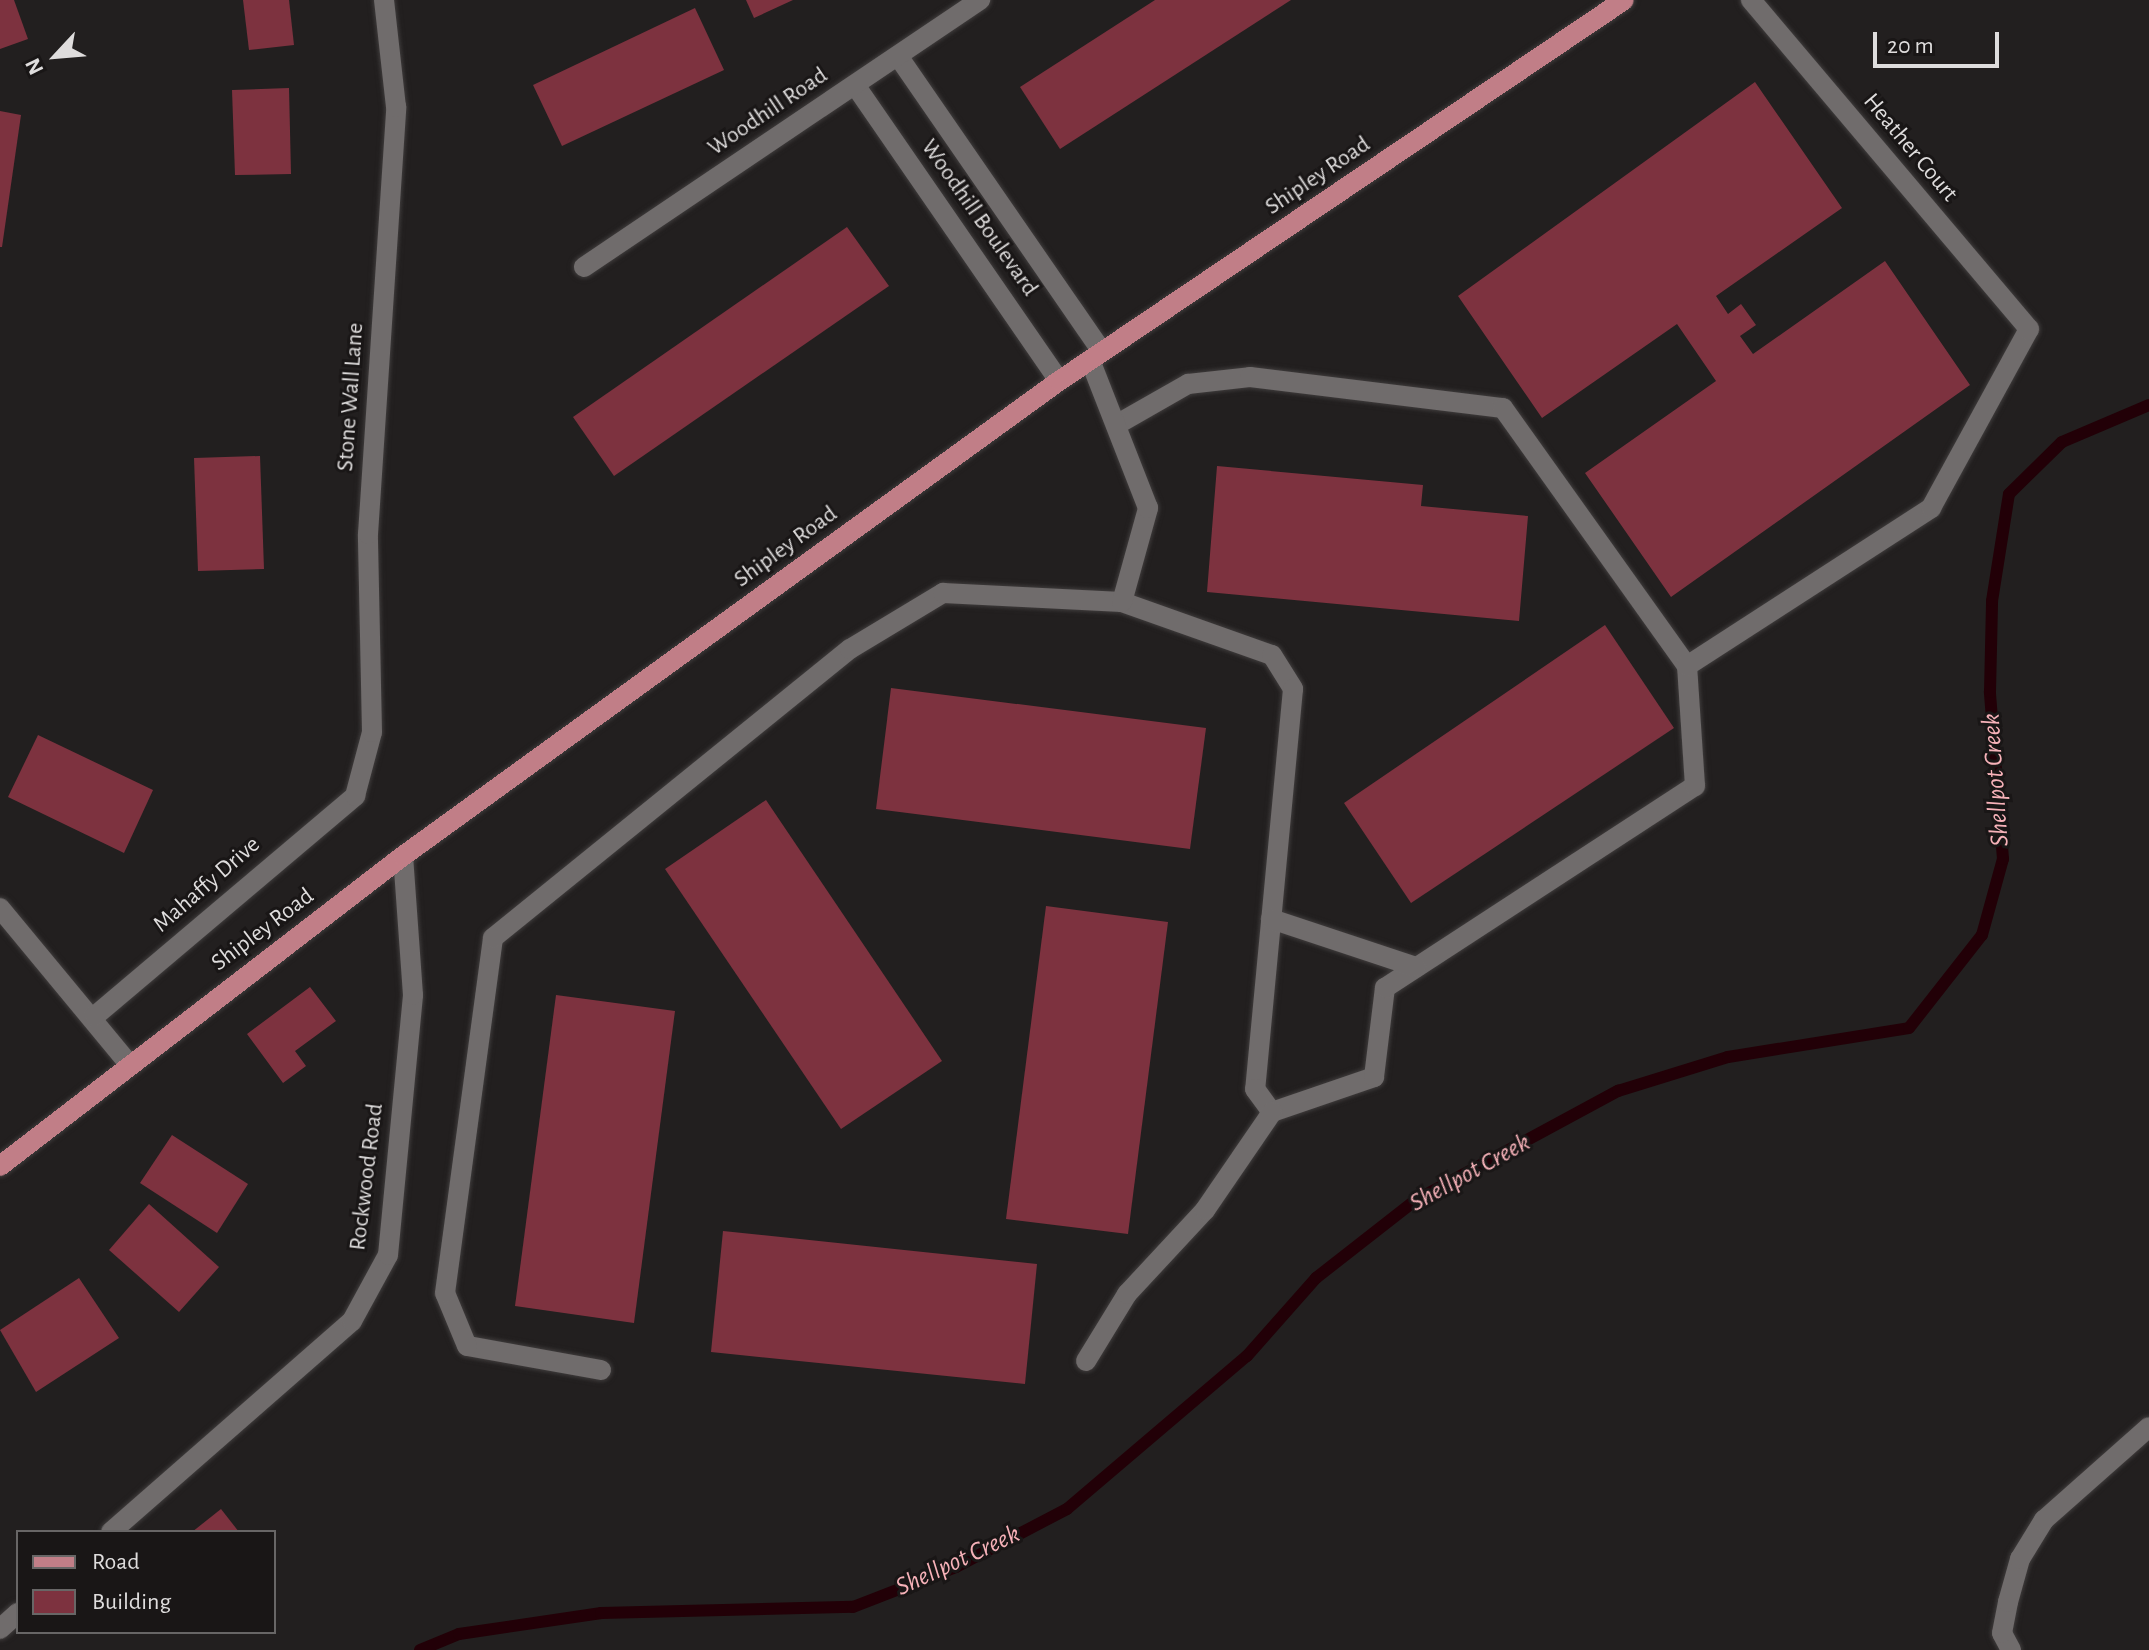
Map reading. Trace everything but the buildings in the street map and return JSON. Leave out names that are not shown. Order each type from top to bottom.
[{"type":"main road","name":"Shipley Road","points":[[0,1166],[128,1063],[403,856],[1059,381],[1624,0]]},
{"type":"street","name":"Stone Wall Lane","points":[[355,796],[372,732],[368,534],[396,107],[384,0]]},
{"type":"street","name":"Woodhill Road","points":[[584,267],[980,0]]},
{"type":"street","name":"Heather Court","points":[[1687,666],[1931,508],[2029,329],[1751,0]]},
{"type":"street","name":"Woodhill Boulevard","points":[[898,56],[1096,356],[1116,425],[1148,508],[1122,602]]},
{"type":"street","name":"Woodhill Boulevard","points":[[855,85],[1059,381]]},
{"type":"street","points":[[1086,1361],[1127,1294],[1205,1210],[1272,1112],[1374,1077],[1385,988],[1695,786],[1687,666],[1503,408],[1250,377],[1188,384],[1116,425]]},
{"type":"street","points":[[601,1370],[467,1346],[445,1293],[493,938],[850,649],[943,593],[1122,602],[1272,655],[1293,689],[1255,1089],[1272,1112]]},
{"type":"street","name":"Mahaffy Drive","points":[[95,1016],[355,796]]},
{"type":"street","name":"Rockwood Road","points":[[113,1530],[352,1321],[388,1255],[413,995],[403,856]]},
{"type":"street","points":[[0,908],[95,1016],[128,1063]]},
{"type":"street","points":[[1271,919],[1416,967]]},
{"type":"street","points":[[2011,1650],[2002,1633],[2008,1602],[2020,1559],[2044,1520],[2149,1427]]},
{"type":"street","points":[[0,1629],[16,1615]]},
{"type":"waterway","name":"Shellpot Creek","points":[[420,1650],[459,1634],[601,1613],[853,1607],[956,1567],[1067,1509],[1247,1356],[1316,1278],[1416,1200],[1618,1091],[1728,1057],[1909,1028],[1982,935],[2003,859],[1990,692],[1992,601],[2009,494],[2062,442],[2149,405]]}]
